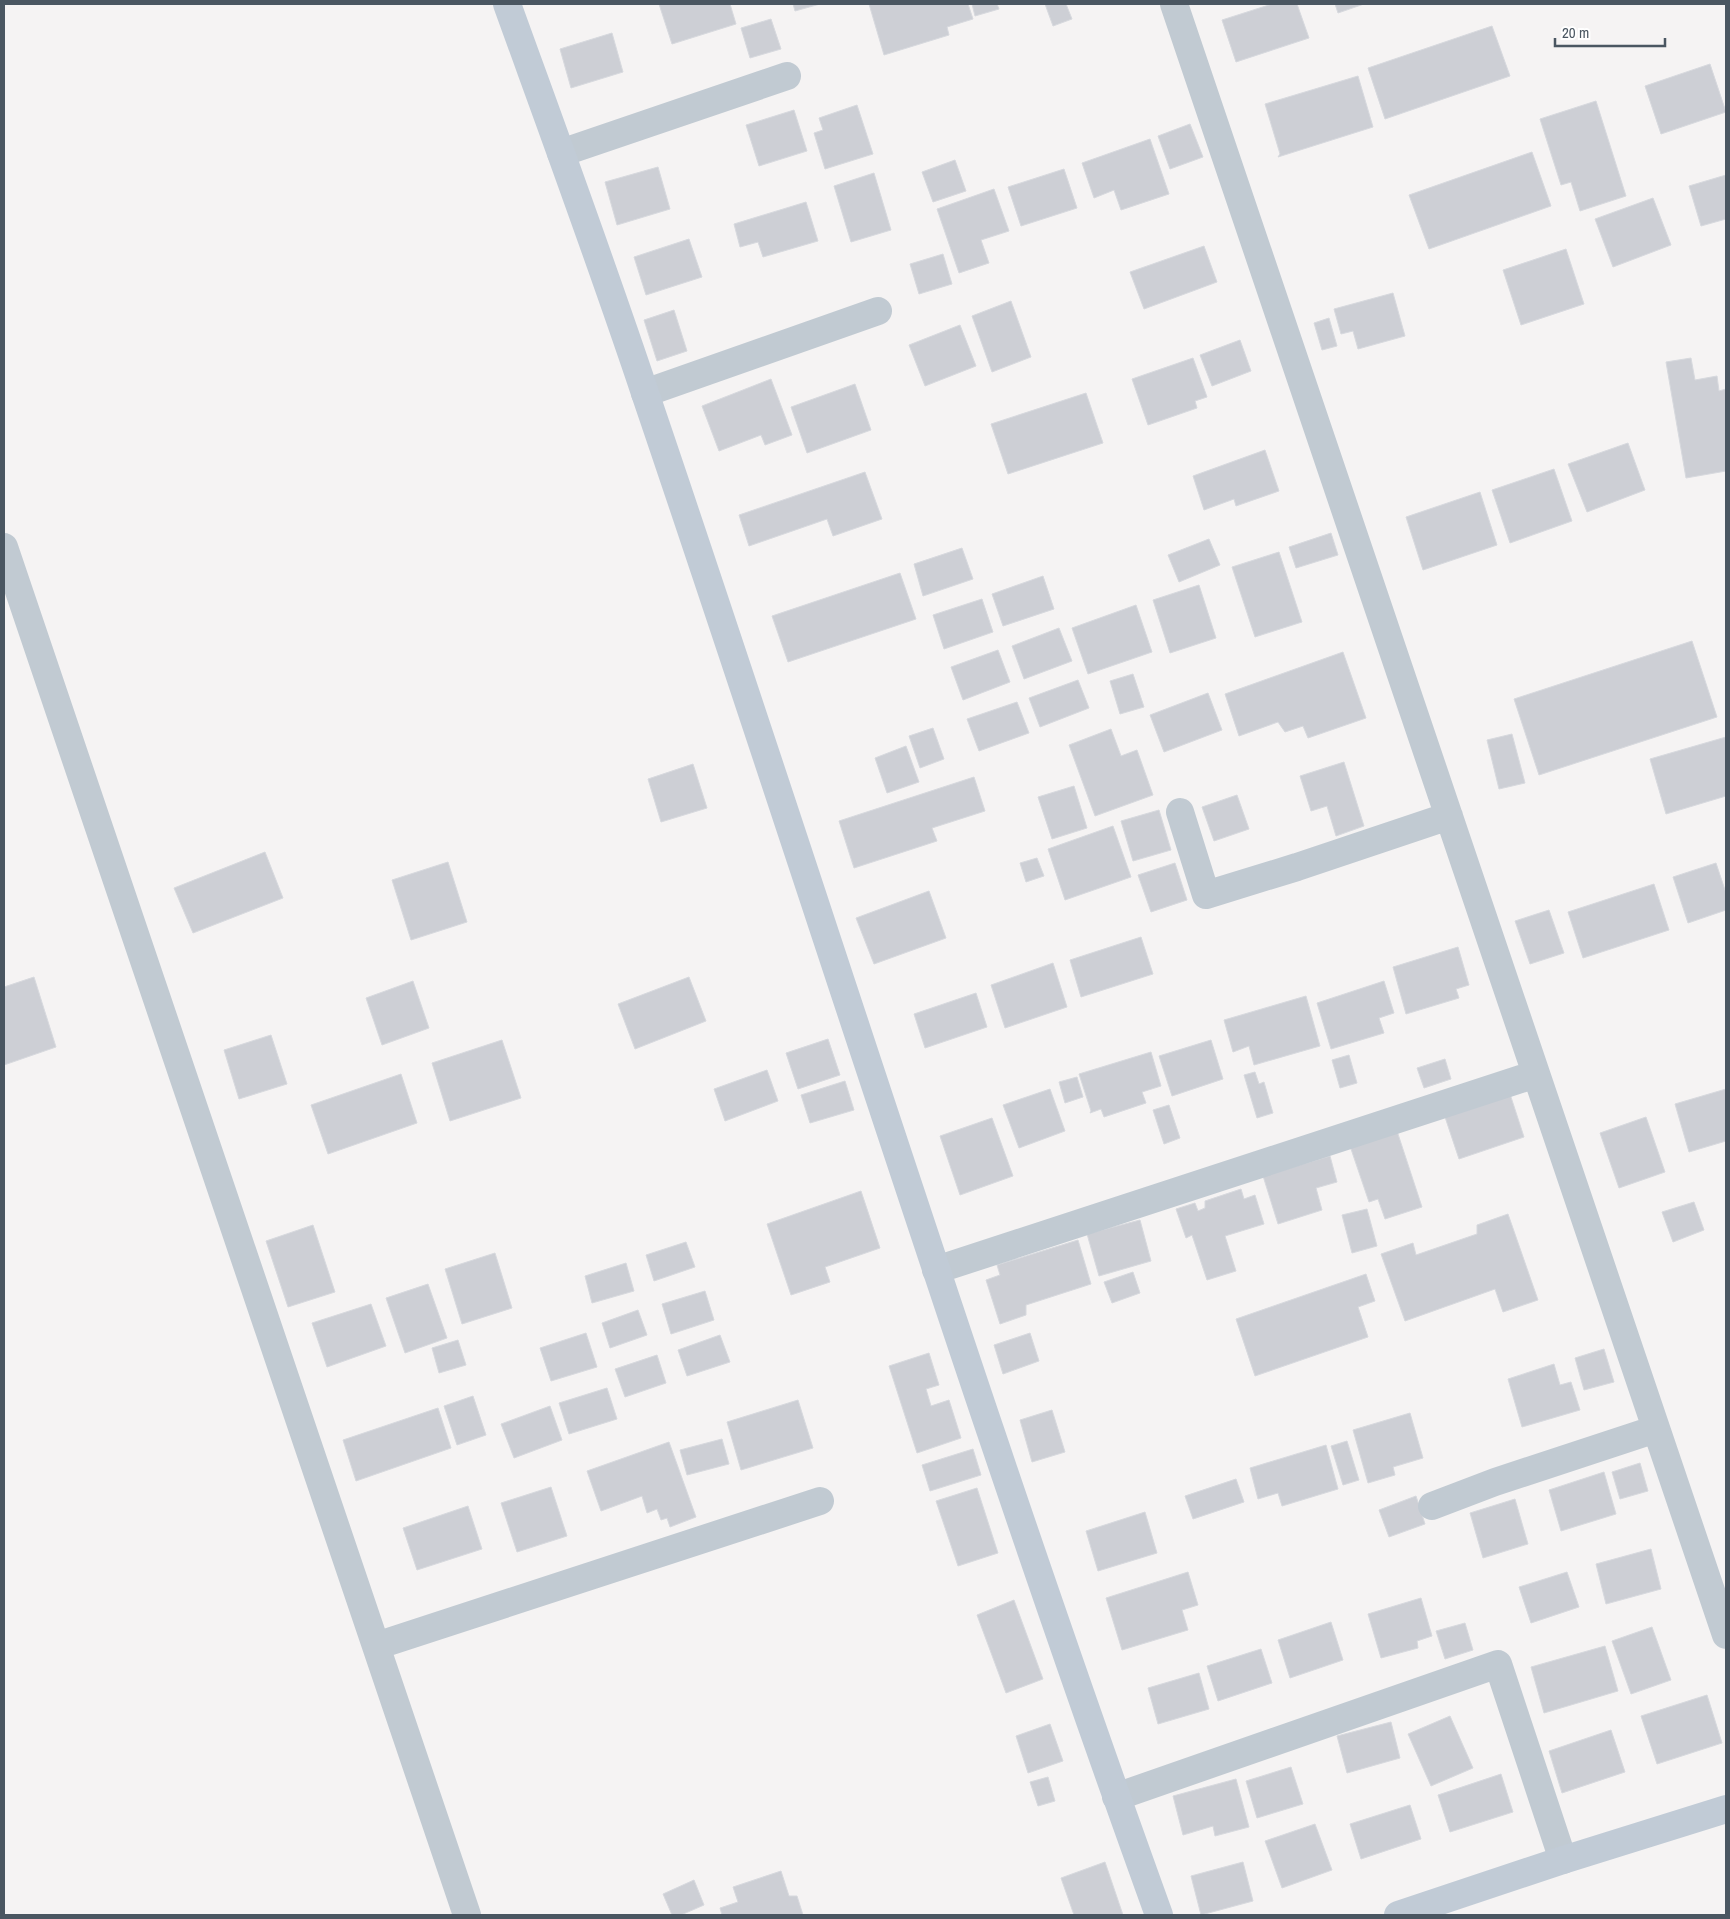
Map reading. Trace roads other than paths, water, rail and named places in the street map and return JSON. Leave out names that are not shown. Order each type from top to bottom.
[{"type":"street","points":[[507,4],[645,393],[936,1270],[1116,1798],[1159,1915]]},
{"type":"street","points":[[1174,4],[1726,1635]]},
{"type":"street","points":[[561,153],[787,76]]},
{"type":"street","points":[[645,393],[878,311]]},
{"type":"street","points":[[4,547],[467,1915]]},
{"type":"street","points":[[1180,812],[1206,895],[1297,867],[1449,816]]},
{"type":"street","points":[[936,1270],[1536,1074]]},
{"type":"street","points":[[1432,1506],[1495,1482],[1656,1429]]},
{"type":"street","points":[[376,1646],[820,1501]]},
{"type":"street","points":[[1116,1798],[1498,1664],[1563,1860]]},
{"type":"street","points":[[1398,1915],[1563,1860],[1726,1809]]}]
